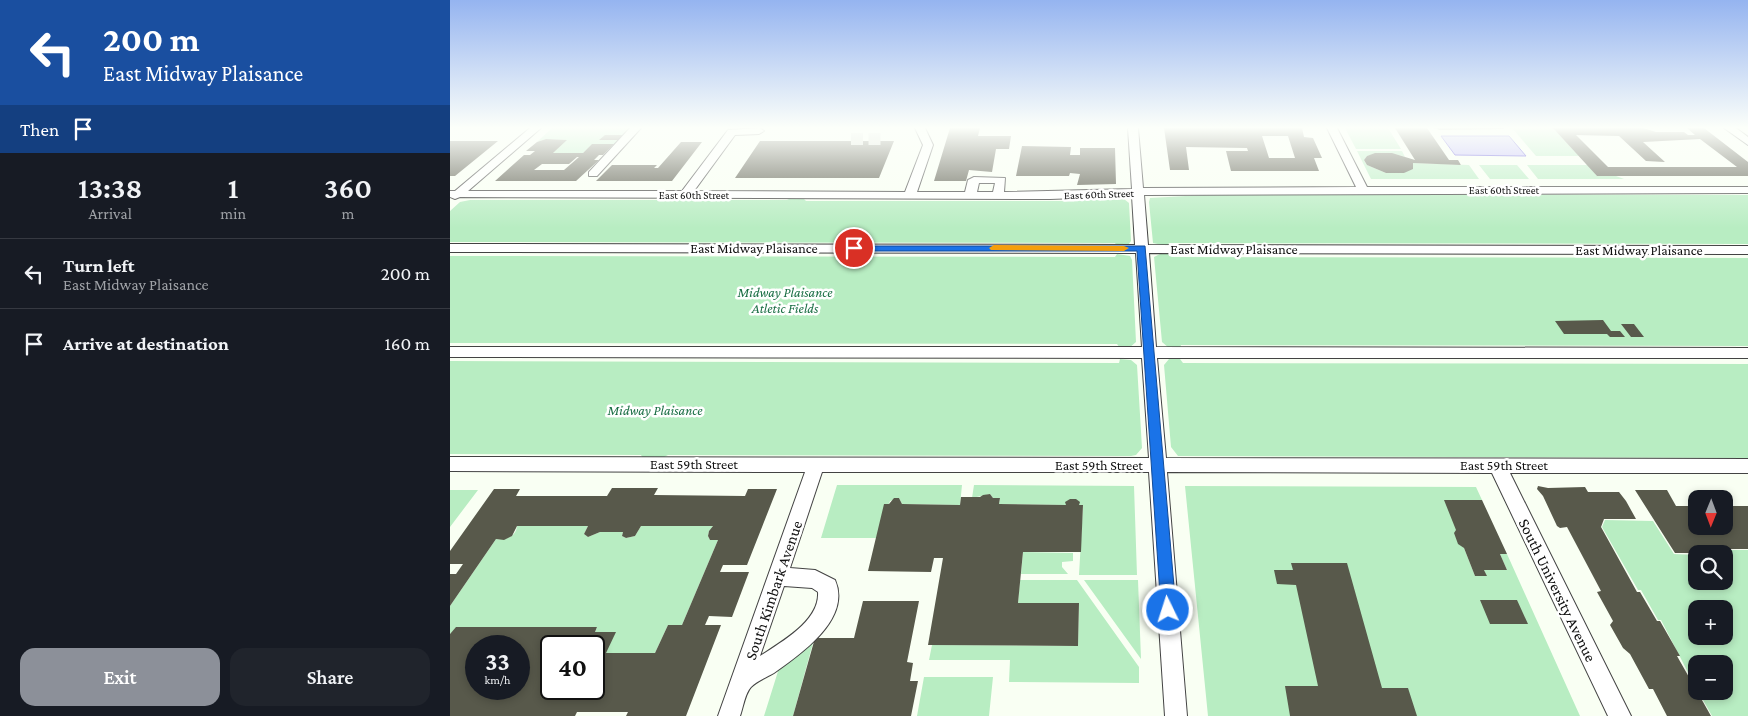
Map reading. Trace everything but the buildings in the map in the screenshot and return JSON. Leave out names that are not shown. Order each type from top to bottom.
[{"type":"street","points":[[452,196],[495,161]]},
{"type":"street","points":[[593,174],[605,161]]},
{"type":"street","points":[[684,195],[710,161]]},
{"type":"street","points":[[910,195],[922,161]]},
{"type":"street","points":[[1136,161],[1176,716]]},
{"type":"street","points":[[1348,161],[1362,190]]},
{"type":"street","name":"East 60th Street","points":[[452,196],[998,196],[1138,193],[1176,190],[1748,190]]},
{"type":"street","name":"East Midway Plaisance","points":[[450,248],[1748,250]]},
{"type":"street","points":[[450,352],[1748,353]]},
{"type":"street","name":"East 59th Street","points":[[450,464],[1748,466]]},
{"type":"street","name":"South Kimbark Avenue","points":[[729,716],[816,464]]},
{"type":"street","name":"South University Avenue","points":[[1497,465],[1620,716]]},
{"type":"street","points":[[741,681],[781,656],[817,624],[830,604],[828,587],[815,579],[778,576]]},
{"type":"green space","points":[[1362,161],[1386,173],[1404,173],[1413,163],[1469,165],[1479,179],[1371,179]]},
{"type":"green space","points":[[1479,165],[1517,165],[1529,179],[1490,179]]},
{"type":"green space","points":[[1527,165],[1588,165],[1597,176],[1616,176],[1624,179],[1538,179]]},
{"type":"green space","points":[[1222,194],[1748,195],[1748,244],[1169,243],[1167,246],[1153,243],[1150,198]]},
{"type":"green space","points":[[791,198],[804,199],[806,201],[1061,201],[1124,199],[1129,203],[1131,241],[1128,245],[1117,246],[1115,243],[450,242],[450,211],[460,202],[470,200],[787,200]]},
{"type":"green space","name":"Midway Plaisance Atletic Fields","points":[[1117,254],[1130,256],[1132,260],[1136,342],[1129,348],[1120,348],[1117,344],[450,343],[450,256],[1115,257]]},
{"type":"green space","points":[[1160,254],[1168,254],[1172,257],[1748,258],[1748,346],[1181,345],[1180,348],[1169,348],[1162,342],[1154,257]]},
{"type":"green space","name":"Midway Plaisance","points":[[1120,359],[1131,360],[1137,365],[1142,448],[1136,455],[1131,456],[668,455],[662,458],[643,458],[641,455],[450,454],[450,361],[1119,363]]},
{"type":"green space","points":[[1169,359],[1180,359],[1183,363],[1748,364],[1748,458],[1178,456],[1171,447],[1164,365]]},
{"type":"green space","points":[[837,485],[962,485],[960,505],[902,504],[899,498],[890,501],[876,538],[821,538]]},
{"type":"green space","points":[[974,485],[1134,486],[1137,575],[1079,575],[1083,506],[1079,505],[1079,502],[1076,500],[1069,500],[1066,502],[1066,505],[999,504],[1000,498],[993,498],[990,494],[972,498]]},
{"type":"green space","points":[[1185,486],[1476,487],[1482,500],[1445,500],[1475,576],[1486,575],[1484,570],[1507,570],[1500,554],[1507,554],[1580,716],[1208,716]]},
{"type":"green space","points":[[450,490],[478,490],[450,527]]},
{"type":"green space","points":[[1605,520],[1653,521],[1674,554],[1688,555],[1688,590],[1733,590],[1733,550],[1748,550],[1748,716],[1712,716],[1703,700],[1733,700],[1733,655],[1688,655],[1688,672],[1661,620],[1658,620],[1641,590],[1638,590],[1602,527]]},
{"type":"green space","points":[[517,526],[588,526],[584,534],[588,537],[600,532],[623,532],[622,536],[626,538],[635,536],[641,526],[713,526],[708,536],[710,540],[718,540],[682,625],[668,625],[655,653],[606,653],[605,635],[597,635],[595,632],[597,627],[457,627],[450,634],[450,606],[496,539],[510,537]]},
{"type":"green space","points":[[1023,552],[1073,553],[1073,561],[1062,562],[1062,567],[1068,574],[1021,574]]},
{"type":"green space","points":[[1020,580],[1077,580],[1139,667],[1139,683],[1009,682],[1010,660],[929,660],[932,645],[1078,646],[1079,603],[1018,603]]},
{"type":"green space","points":[[1084,580],[1138,580],[1141,659]]},
{"type":"green space","points":[[804,643],[813,643],[793,716],[764,716],[780,665]]},
{"type":"green space","points":[[924,677],[993,677],[989,716],[917,716]]},
{"type":"slow traffic","points":[[994,248],[1124,248]]},
{"type":"route","points":[[854,248],[1142,248],[1168,610]]}]
